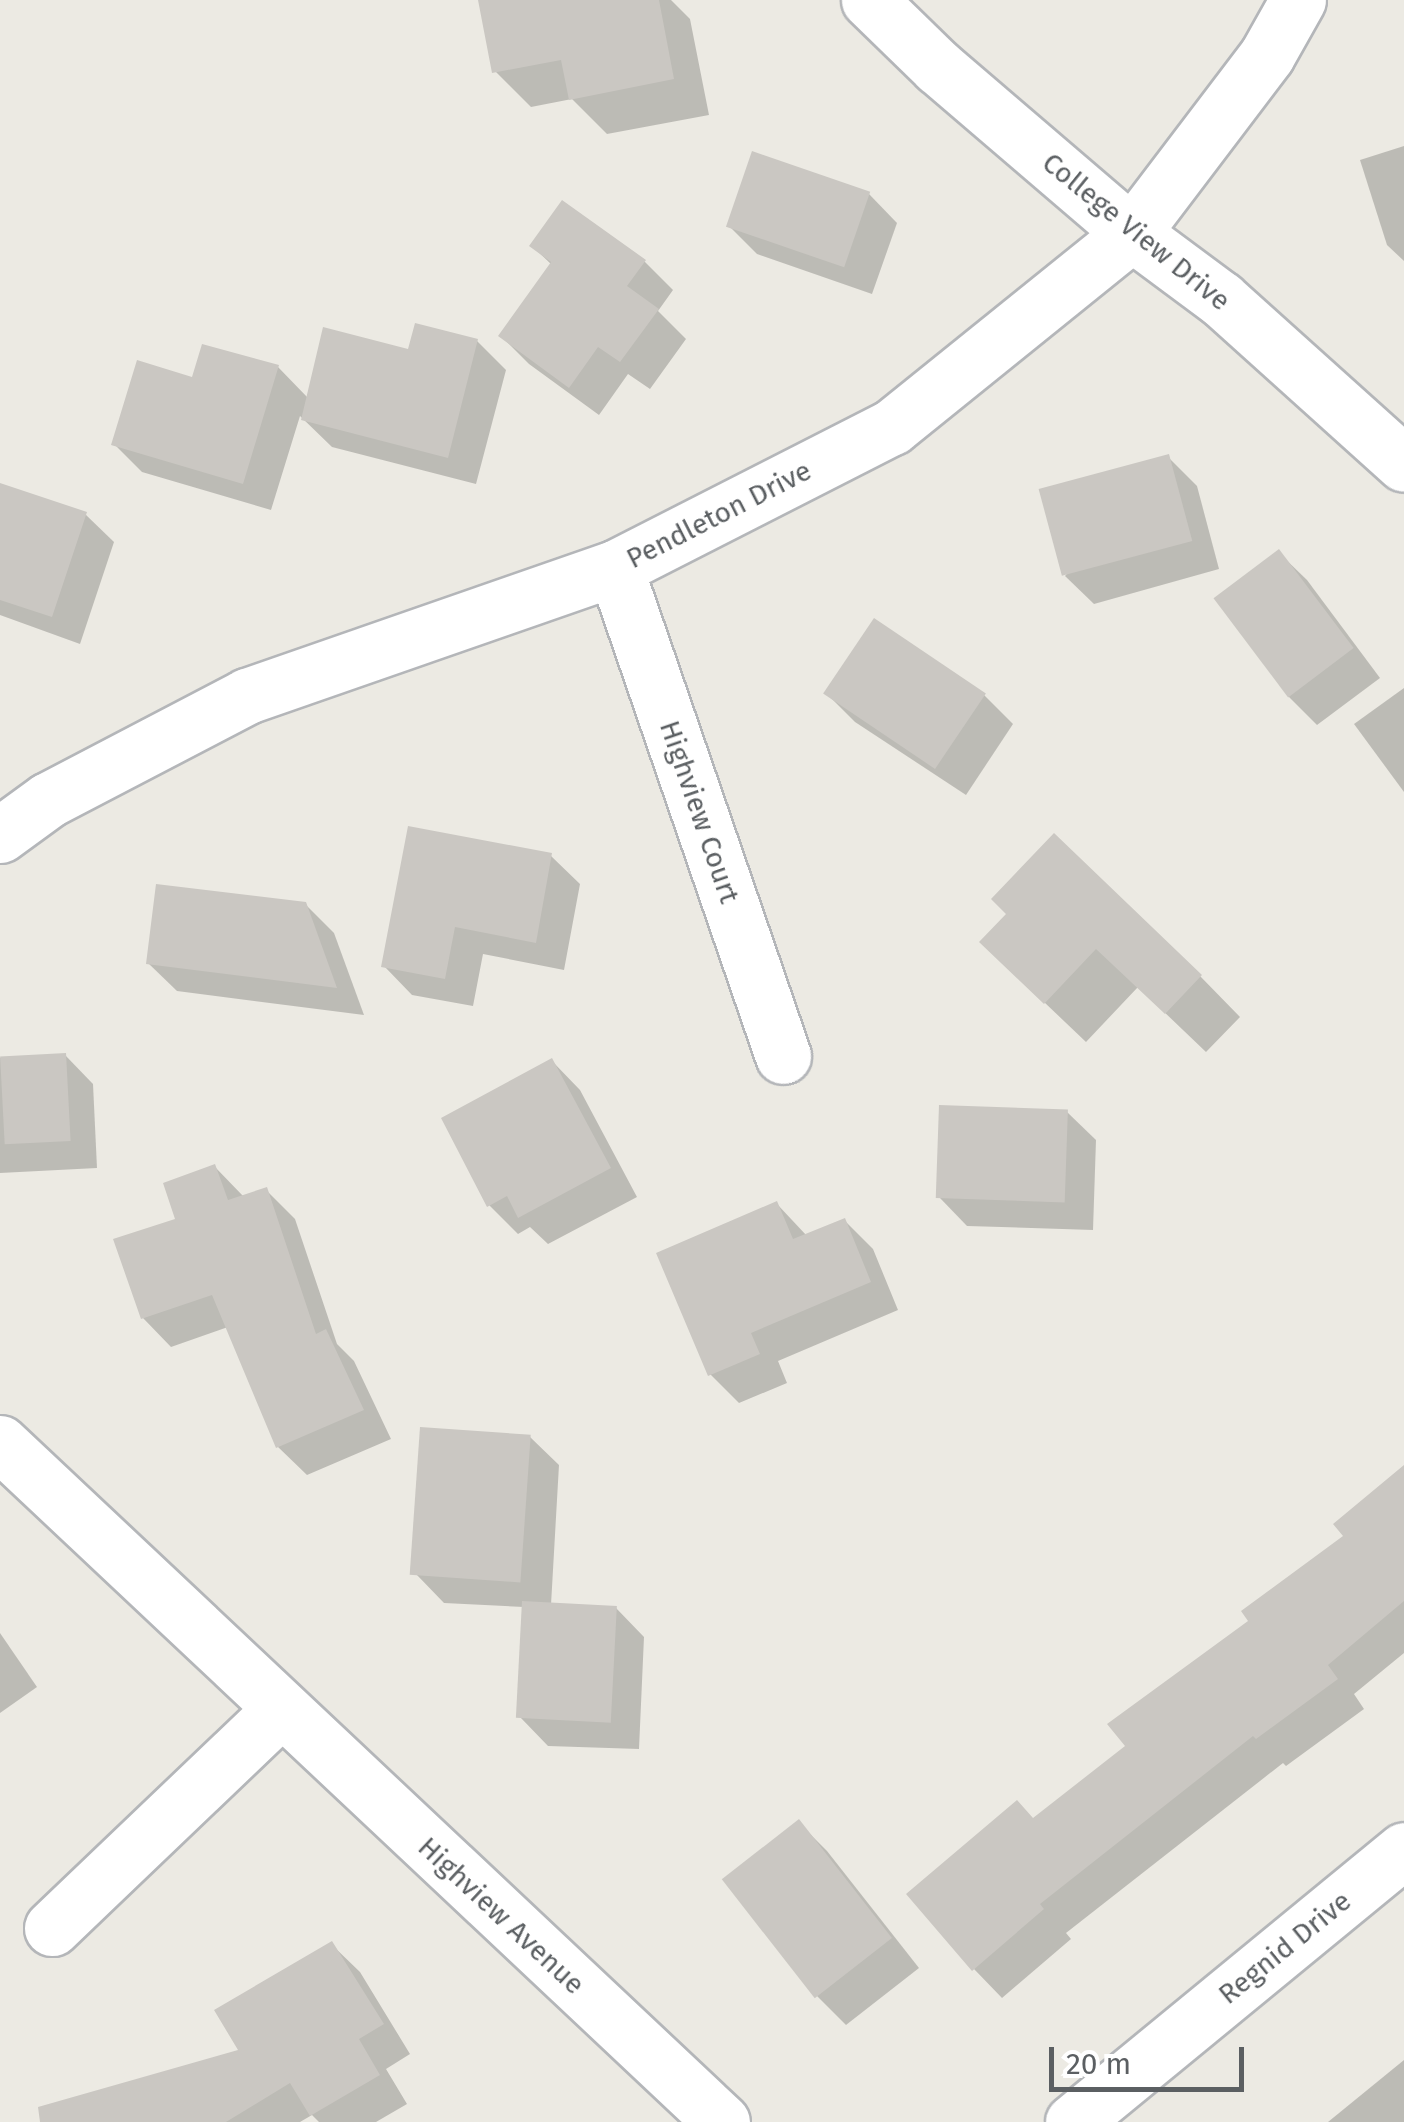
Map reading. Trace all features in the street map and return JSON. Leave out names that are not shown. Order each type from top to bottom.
[{"type":"street","name":"College View Drive","points":[[870,0],[938,67],[1132,233],[1221,299],[1404,464]]},
{"type":"street","name":"Pendleton Drive","points":[[0,835],[48,800],[247,696],[615,568],[892,427],[1132,233],[1267,55],[1298,0]]},
{"type":"street","name":"Highview Court","points":[[615,568],[783,1056]]},
{"type":"street","name":"Highview Avenue","points":[[0,1443],[722,2122]]},
{"type":"street","points":[[52,1928],[280,1710]]},
{"type":"street","name":"Regnid Drive","points":[[1073,2122],[1404,1850]]},
{"type":"building","points":[[478,0],[659,0],[674,79],[569,100],[561,60],[492,73]]},
{"type":"building","points":[[752,151],[870,192],[844,267],[726,227]]},
{"type":"building","points":[[562,200],[646,260],[627,286],[659,309],[620,362],[598,347],[569,388],[498,336],[551,262],[529,246]]},
{"type":"building","points":[[415,323],[478,339],[448,458],[301,420],[323,327],[408,349]]},
{"type":"building","points":[[202,344],[279,365],[243,484],[111,445],[137,360],[192,377]]},
{"type":"building","points":[[1169,454],[1192,541],[1062,576],[1039,489]]},
{"type":"building","points":[[0,483],[87,512],[52,617],[0,600]]},
{"type":"building","points":[[1279,549],[1354,648],[1288,697],[1214,598]]},
{"type":"building","points":[[874,618],[986,693],[935,769],[823,693]]},
{"type":"building","points":[[408,826],[552,853],[536,943],[455,927],[445,979],[381,967]]},
{"type":"building","points":[[1054,833],[1202,975],[1165,1014],[1096,949],[1044,1004],[979,942],[1006,914],[991,899]]},
{"type":"building","points":[[156,884],[306,902],[337,988],[146,964]]},
{"type":"building","points":[[66,1053],[71,1141],[5,1144],[0,1056]]},
{"type":"building","points":[[552,1058],[611,1168],[518,1218],[507,1196],[487,1207],[441,1118]]},
{"type":"building","points":[[939,1105],[1068,1110],[1065,1202],[936,1198]]},
{"type":"building","points":[[215,1164],[228,1200],[267,1187],[316,1334],[326,1329],[364,1410],[276,1448],[212,1295],[141,1319],[113,1239],[175,1219],[163,1183]]},
{"type":"building","points":[[777,1201],[793,1239],[845,1218],[871,1282],[751,1333],[760,1354],[708,1376],[656,1253]]},
{"type":"building","points":[[420,1427],[531,1435],[520,1582],[410,1575]]},
{"type":"building","points":[[1404,1465],[1404,1601],[1328,1665],[1338,1679],[1256,1739],[1253,1736],[1040,1904],[1044,1909],[972,1971],[906,1894],[1017,1800],[1033,1818],[1125,1746],[1107,1724],[1248,1621],[1241,1611],[1343,1536],[1333,1524]]},
{"type":"building","points":[[522,1601],[617,1606],[611,1723],[516,1718]]},
{"type":"building","points":[[799,1819],[892,1938],[815,1998],[722,1879]]},
{"type":"building","points":[[332,1941],[384,2024],[359,2039],[380,2075],[310,2116],[290,2083],[226,2122],[40,2122],[38,2107],[238,2050],[214,2010]]}]
